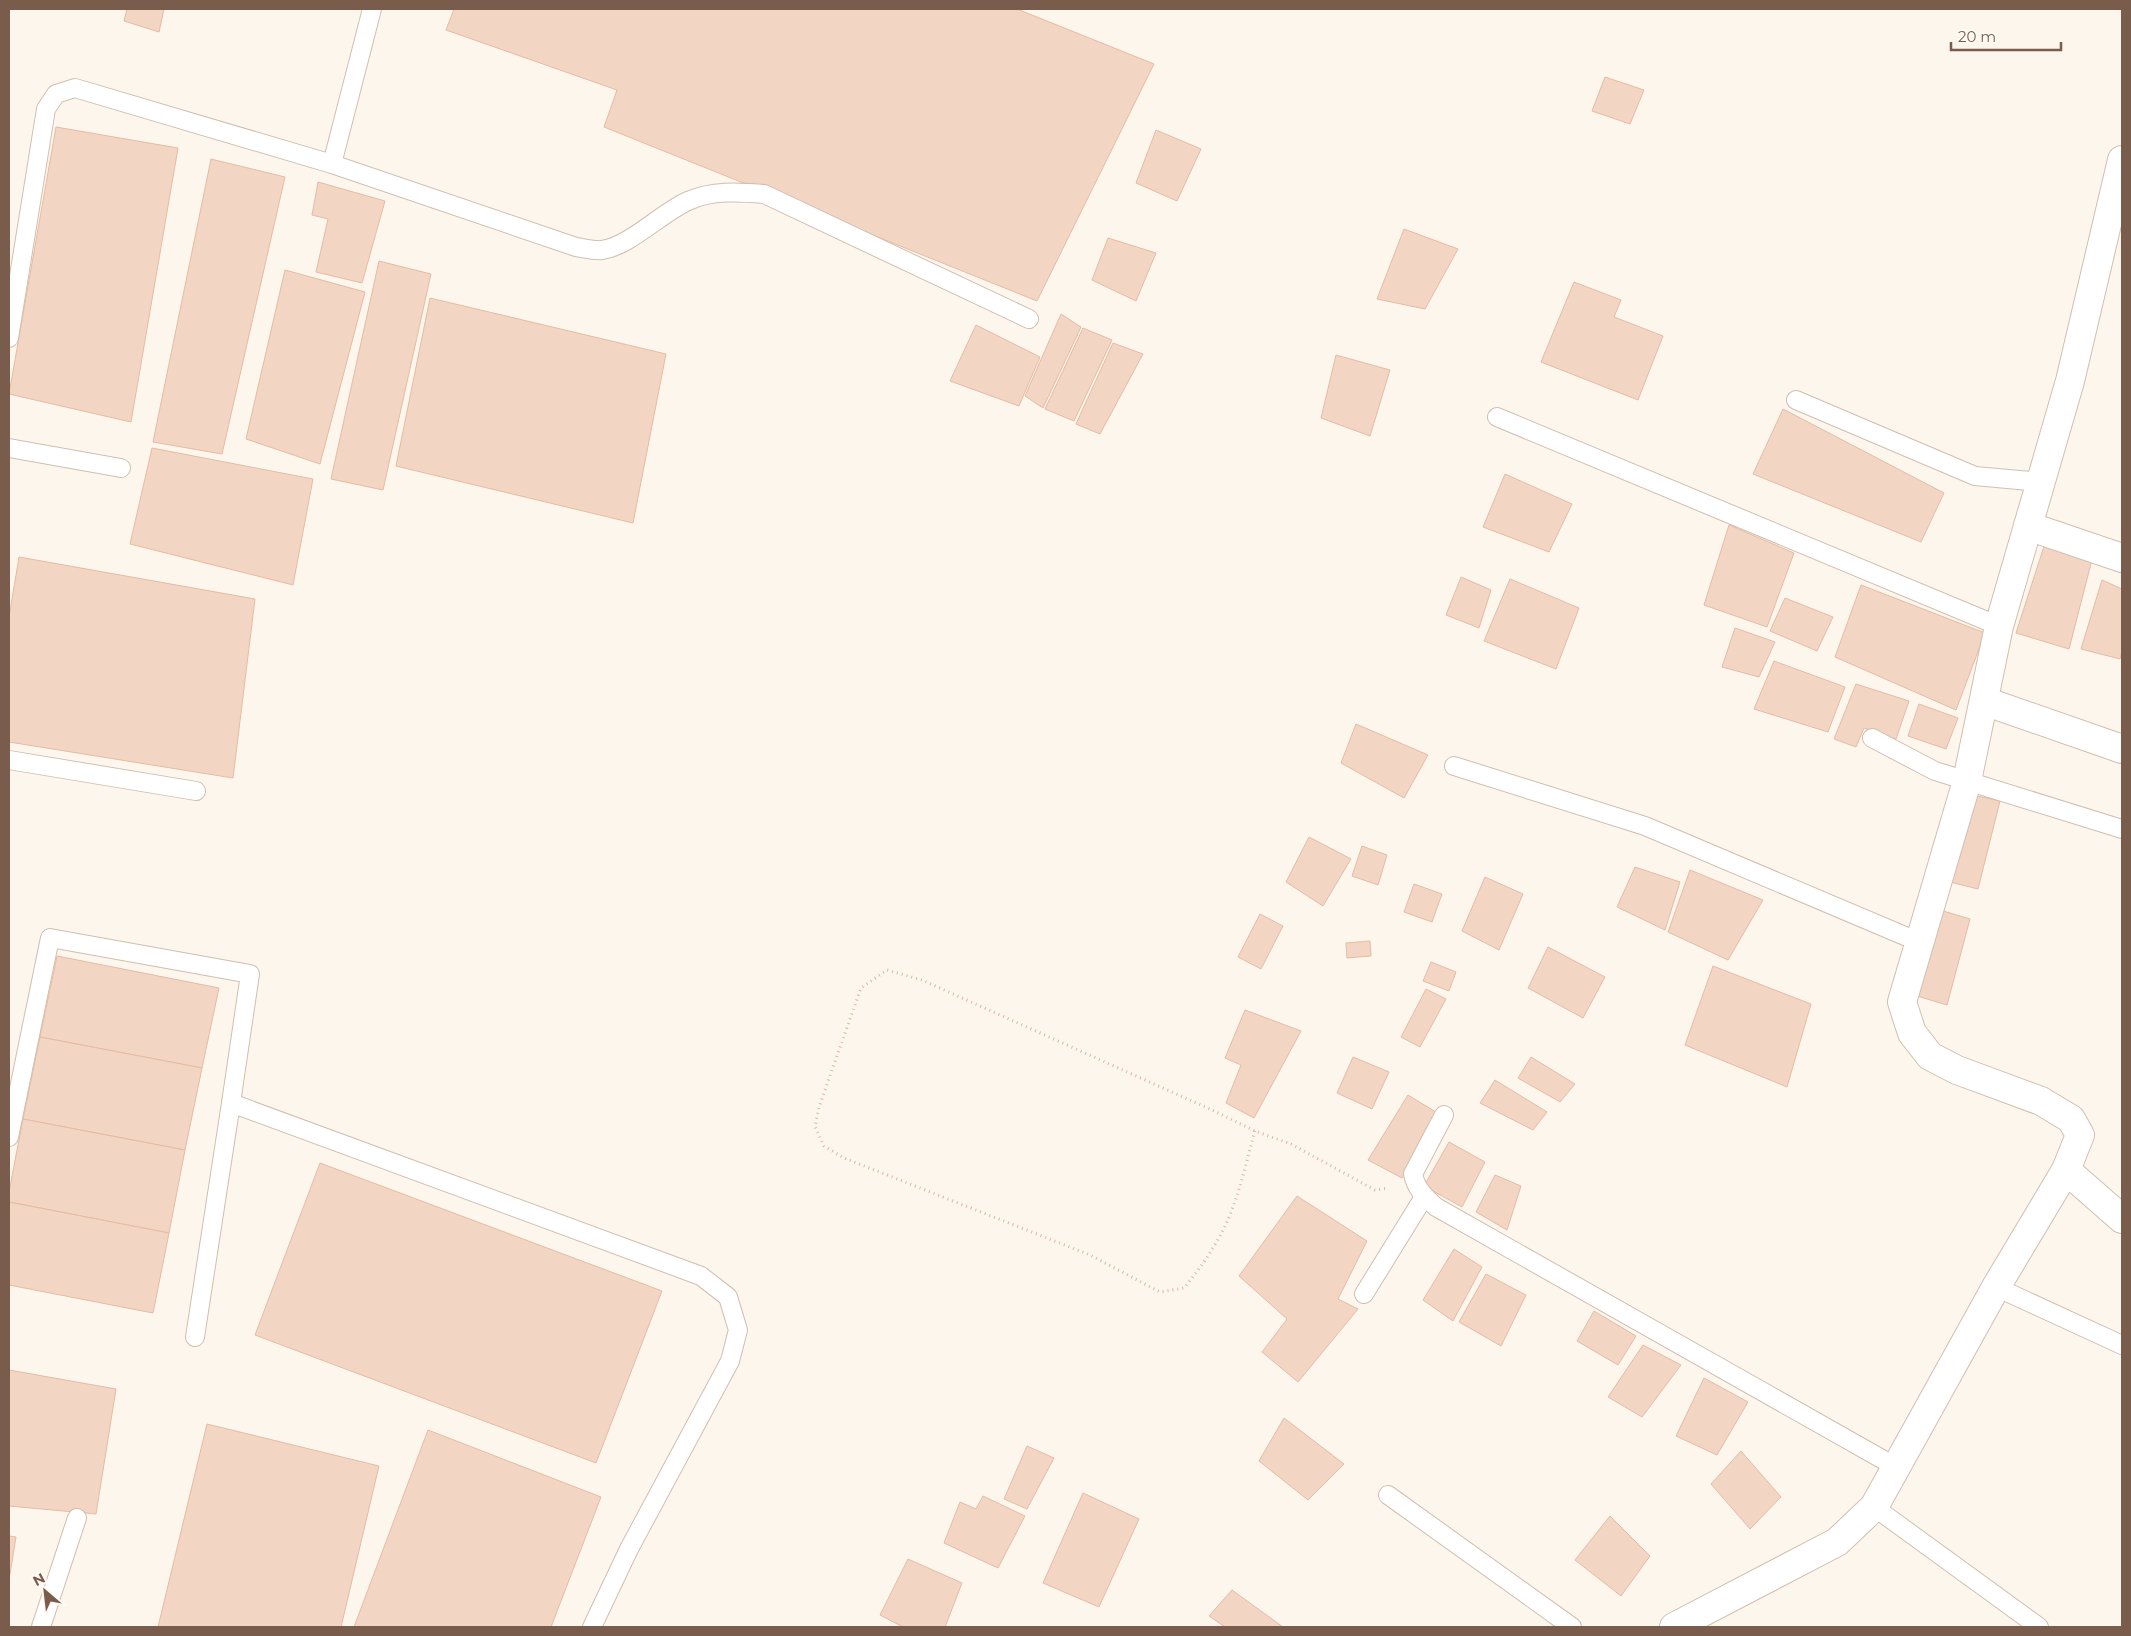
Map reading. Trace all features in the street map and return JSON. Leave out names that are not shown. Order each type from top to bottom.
[{"type":"street","points":[[1674,1627],[1837,1542],[1874,1507],[1996,1287],[2066,1170],[2080,1135],[2071,1119],[2041,1101],[1957,1070],[1930,1056],[1912,1033],[1902,1002],[1966,781],[1999,626],[2070,381],[2092,281],[2121,177]]},
{"type":"street","points":[[2028,526],[2122,558]]},
{"type":"street","points":[[1984,701],[2122,748]]},
{"type":"street","points":[[2066,1170],[2122,1219]]},
{"type":"lane","points":[[332,164],[372,9]]},
{"type":"lane","points":[[9,338],[46,109],[56,94],[75,88],[332,164],[567,244],[602,250],[622,244],[656,219],[689,200],[729,192],[764,194],[1029,318]]},
{"type":"lane","points":[[1796,400],[1975,476],[2041,482]]},
{"type":"lane","points":[[1497,417],[1999,626]]},
{"type":"lane","points":[[9,448],[122,468]]},
{"type":"lane","points":[[1872,738],[1935,771],[2122,829]]},
{"type":"lane","points":[[9,760],[196,791]]},
{"type":"lane","points":[[1454,766],[1645,826],[1919,942]]},
{"type":"lane","points":[[9,1136],[50,938],[250,974],[232,1103],[195,1337]]},
{"type":"lane","points":[[232,1103],[701,1276],[728,1297],[738,1330],[730,1361],[629,1549],[592,1627]]},
{"type":"lane","points":[[1444,1115],[1413,1174],[1419,1190],[1436,1207],[1896,1467]]},
{"type":"lane","points":[[1364,1294],[1419,1190]]},
{"type":"lane","points":[[1996,1287],[2122,1345]]},
{"type":"lane","points":[[1388,1495],[1572,1627]]},
{"type":"lane","points":[[1874,1507],[2039,1627]]},
{"type":"lane","points":[[41,1627],[76,1518]]},
{"type":"path","points":[[1255,1131],[1231,1211],[1222,1233],[1197,1272],[1184,1288],[1160,1292],[1090,1255],[844,1158],[824,1146],[815,1127],[819,1107],[861,988],[887,970],[922,980],[1255,1131],[1291,1144],[1375,1190],[1419,1190]]},
{"type":"building","points":[[127,9],[164,9],[159,32],[124,21]]},
{"type":"building","points":[[454,9],[1017,9],[1154,64],[1037,301],[604,127],[617,90],[446,30]]},
{"type":"building","points":[[1605,77],[1644,90],[1630,124],[1592,111]]},
{"type":"building","points":[[56,127],[178,148],[131,422],[9,394]]},
{"type":"building","points":[[1156,130],[1201,149],[1177,201],[1136,183]]},
{"type":"building","points":[[211,159],[285,177],[222,454],[153,442]]},
{"type":"building","points":[[318,182],[385,201],[362,283],[316,272],[328,219],[312,215]]},
{"type":"building","points":[[1404,229],[1458,249],[1425,309],[1377,299]]},
{"type":"building","points":[[1108,238],[1156,253],[1136,301],[1092,280]]},
{"type":"building","points":[[379,261],[431,274],[383,490],[331,479]]},
{"type":"building","points":[[285,270],[365,292],[320,464],[246,439]]},
{"type":"building","points":[[1574,282],[1621,300],[1614,317],[1663,336],[1638,400],[1541,362]]},
{"type":"building","points":[[430,298],[666,354],[633,523],[396,466]]},
{"type":"building","points":[[1061,314],[1081,327],[1043,408],[1025,396]]},
{"type":"building","points":[[976,325],[1040,357],[1019,406],[950,381]]},
{"type":"building","points":[[1083,328],[1112,340],[1074,421],[1045,409]]},
{"type":"building","points":[[1113,343],[1143,354],[1100,434],[1076,424]]},
{"type":"building","points":[[1336,355],[1390,370],[1370,436],[1321,418]]},
{"type":"building","points":[[1783,409],[1944,493],[1921,542],[1753,474]]},
{"type":"building","points":[[152,448],[313,479],[293,585],[130,544]]},
{"type":"building","points":[[1505,474],[1572,504],[1549,552],[1483,527]]},
{"type":"building","points":[[1729,525],[1794,553],[1767,627],[1704,605]]},
{"type":"building","points":[[2047,537],[2094,552],[2069,649],[2016,633]]},
{"type":"building","points":[[19,557],[255,599],[233,778],[9,742],[9,617]]},
{"type":"building","points":[[1461,577],[1491,590],[1479,628],[1446,615]]},
{"type":"building","points":[[1510,579],[1579,608],[1556,669],[1484,641]]},
{"type":"building","points":[[2102,580],[2122,589],[2122,652],[2120,659],[2081,649]]},
{"type":"building","points":[[1861,585],[1985,633],[1956,710],[1835,657]]},
{"type":"building","points":[[1785,598],[1833,617],[1817,651],[1770,631]]},
{"type":"building","points":[[1735,628],[1775,642],[1759,677],[1722,667]]},
{"type":"building","points":[[1774,661],[1845,687],[1828,732],[1754,709]]},
{"type":"building","points":[[1856,684],[1909,701],[1896,739],[1864,728],[1856,747],[1834,739]]},
{"type":"building","points":[[1919,704],[1958,718],[1946,749],[1908,736]]},
{"type":"building","points":[[1356,724],[1428,755],[1404,798],[1341,763]]},
{"type":"building","points":[[1968,794],[2000,801],[1978,889],[1946,881]]},
{"type":"building","points":[[1309,837],[1351,859],[1323,906],[1286,882]]},
{"type":"building","points":[[1362,846],[1387,855],[1378,885],[1352,876]]},
{"type":"building","points":[[1635,867],[1680,882],[1665,930],[1617,907]]},
{"type":"building","points":[[1690,870],[1763,900],[1728,960],[1668,932]]},
{"type":"building","points":[[1485,877],[1523,894],[1499,950],[1462,931]]},
{"type":"building","points":[[1414,884],[1442,894],[1432,922],[1404,912]]},
{"type":"building","points":[[1940,910],[1970,919],[1947,1005],[1917,996]]},
{"type":"building","points":[[1260,914],[1283,926],[1261,969],[1238,957]]},
{"type":"building","points":[[1370,941],[1371,956],[1347,958],[1346,943]]},
{"type":"building","points":[[1548,947],[1605,977],[1583,1018],[1528,988]]},
{"type":"building","points":[[57,956],[219,988],[202,1068],[40,1037]]},
{"type":"building","points":[[1431,962],[1456,972],[1449,991],[1423,981]]},
{"type":"building","points":[[1713,966],[1811,1004],[1787,1087],[1685,1045]]},
{"type":"building","points":[[1426,989],[1446,999],[1420,1047],[1401,1037]]},
{"type":"building","points":[[1245,1010],[1301,1031],[1254,1118],[1226,1103],[1241,1065],[1225,1058]]},
{"type":"building","points":[[40,1037],[202,1068],[185,1150],[23,1119]]},
{"type":"building","points":[[1353,1057],[1389,1072],[1372,1109],[1337,1093]]},
{"type":"building","points":[[1531,1057],[1575,1084],[1560,1102],[1518,1078]]},
{"type":"building","points":[[1495,1080],[1547,1112],[1533,1130],[1480,1103]]},
{"type":"building","points":[[1408,1095],[1439,1114],[1402,1178],[1368,1160]]},
{"type":"building","points":[[23,1119],[185,1150],[169,1233],[9,1202],[9,1192]]},
{"type":"building","points":[[1449,1142],[1485,1162],[1462,1207],[1424,1186]]},
{"type":"building","points":[[320,1163],[662,1291],[596,1463],[255,1335]]},
{"type":"building","points":[[1495,1175],[1521,1186],[1507,1230],[1476,1212]]},
{"type":"building","points":[[1297,1196],[1367,1241],[1338,1299],[1358,1309],[1298,1382],[1262,1352],[1287,1319],[1239,1276]]},
{"type":"building","points":[[9,1202],[169,1233],[153,1313],[9,1285]]},
{"type":"building","points":[[1454,1249],[1482,1267],[1453,1321],[1423,1300]]},
{"type":"building","points":[[1486,1274],[1526,1295],[1501,1346],[1459,1322]]},
{"type":"building","points":[[1594,1311],[1636,1336],[1618,1365],[1577,1341]]},
{"type":"building","points":[[1643,1345],[1681,1365],[1642,1417],[1608,1397]]},
{"type":"building","points":[[9,1370],[116,1389],[96,1514],[9,1506]]},
{"type":"building","points":[[1704,1378],[1748,1402],[1717,1455],[1676,1436]]},
{"type":"building","points":[[1284,1418],[1344,1464],[1308,1500],[1259,1461]]},
{"type":"building","points":[[207,1424],[379,1466],[341,1627],[158,1627]]},
{"type":"building","points":[[428,1430],[601,1497],[551,1627],[354,1627]]},
{"type":"building","points":[[1027,1446],[1054,1458],[1027,1509],[1004,1499]]},
{"type":"building","points":[[1741,1451],[1781,1497],[1750,1529],[1711,1484]]},
{"type":"building","points":[[1083,1493],[1139,1519],[1099,1607],[1043,1583]]},
{"type":"building","points":[[983,1496],[1025,1516],[998,1568],[944,1543],[960,1502],[976,1509]]},
{"type":"building","points":[[1610,1516],[1650,1556],[1621,1596],[1575,1560]]},
{"type":"building","points":[[9,1536],[16,1537],[9,1580]]},
{"type":"building","points":[[908,1559],[962,1583],[945,1627],[903,1627],[880,1615]]},
{"type":"building","points":[[1232,1590],[1283,1627],[1225,1627],[1209,1616]]}]
